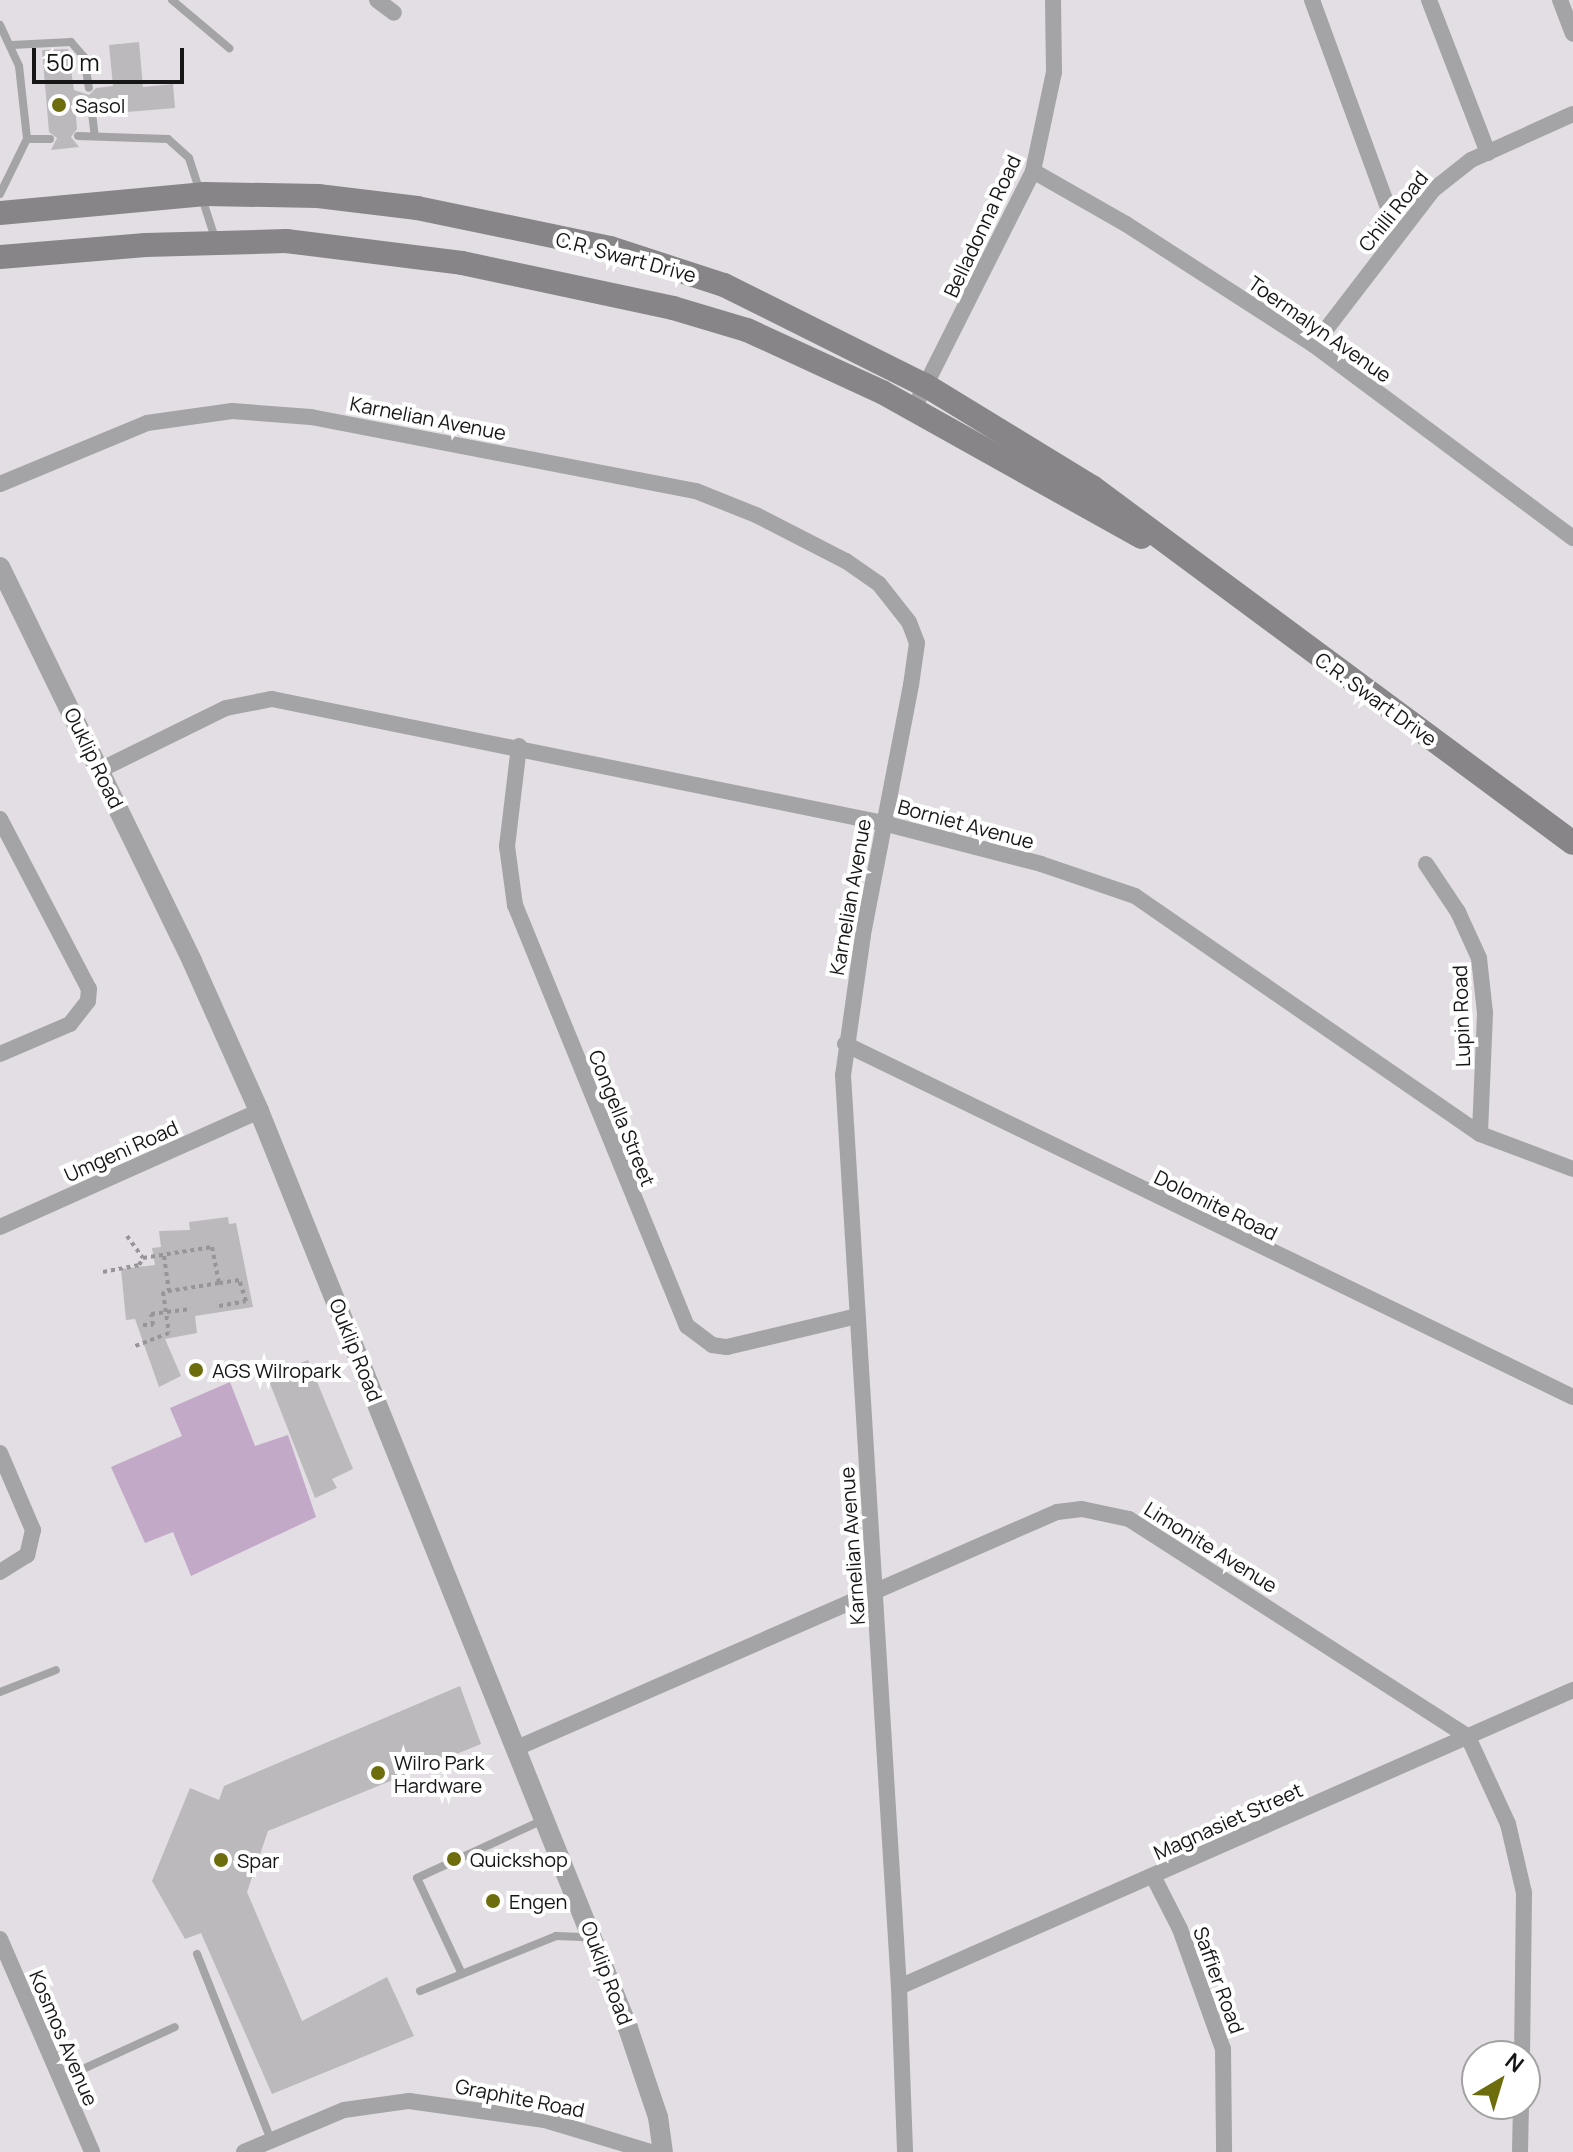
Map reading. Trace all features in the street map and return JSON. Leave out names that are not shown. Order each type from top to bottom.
[{"type":"main road","name":"C.R. Swart Drive","points":[[0,213],[205,194],[318,196],[417,208],[610,248],[724,285],[925,385],[1092,487],[1179,556],[1573,843]]},
{"type":"main road","name":"C.R. Swart Drive","points":[[0,257],[216,241],[355,246],[673,308],[747,330],[913,410],[1179,556]]},
{"type":"street","points":[[377,0],[394,13]]},
{"type":"street","name":"Belladonna Road","points":[[913,410],[1033,171],[1054,72],[1053,0]]},
{"type":"street","points":[[1312,0],[1398,235]]},
{"type":"street","points":[[1429,0],[1488,153]]},
{"type":"street","points":[[1560,0],[1573,34]]},
{"type":"street","name":"Chilli Road","points":[[1314,345],[1433,190],[1488,153],[1573,114]]},
{"type":"street","name":"Toermalyn Avenue","points":[[1033,171],[1126,224],[1314,345],[1573,538]]},
{"type":"street","name":"Karnelian Avenue","points":[[0,484],[147,423],[232,411],[311,417],[680,487],[743,509],[868,575],[909,622],[917,643],[845,1044],[847,1182],[899,1987],[905,2152]]},
{"type":"street","name":"Ouklip Road","points":[[0,567],[100,770],[259,1111],[519,1747],[593,1937],[653,2102],[663,2152]]},
{"type":"street","name":"Borniet Avenue","points":[[100,770],[226,708],[257,699],[519,746],[883,823],[1041,864],[1135,896],[1480,1134],[1573,1169]]},
{"type":"street","name":"Congella Street","points":[[519,746],[507,846],[515,905],[687,1326],[712,1345],[727,1347],[857,1316]]},
{"type":"street","points":[[0,819],[89,989],[88,1001],[70,1024],[0,1054]]},
{"type":"street","name":"Lupin Road","points":[[1426,864],[1458,912],[1479,958],[1485,1013],[1480,1134]]},
{"type":"street","name":"Dolomite Road","points":[[845,1044],[1573,1397]]},
{"type":"street","name":"Umgeni Road","points":[[0,1227],[259,1111]]},
{"type":"street","points":[[0,1453],[33,1530],[27,1555],[0,1572]]},
{"type":"street","name":"Limonite Avenue","points":[[519,1747],[1057,1512],[1106,1513],[1146,1527],[1468,1737]]},
{"type":"street","name":"Magnasiet Street","points":[[899,1987],[1573,1690]]},
{"type":"street","points":[[1468,1737],[1508,1824],[1524,1893],[1522,2040]]},
{"type":"street","name":"Saffier Road","points":[[1153,1876],[1180,1929],[1223,2049],[1224,2152]]},
{"type":"street","name":"Kosmos Avenue","points":[[0,1939],[92,2152]]},
{"type":"street","name":"Graphite Road","points":[[244,2152],[363,2104],[409,2101],[545,2120],[651,2152]]},
{"type":"street","points":[[1520,2152],[1521,2120]]},
{"type":"lane","points":[[172,0],[229,48]]},
{"type":"lane","points":[[0,25],[12,45],[27,139],[0,194]]},
{"type":"lane","points":[[12,45],[71,42],[84,57],[89,88]]},
{"type":"lane","points":[[91,105],[95,136]]},
{"type":"lane","points":[[78,136],[168,139],[189,158],[205,194],[216,241]]},
{"type":"lane","points":[[27,139],[50,139]]},
{"type":"lane","points":[[0,1692],[56,1670]]},
{"type":"lane","points":[[462,1974],[417,1878],[546,1819]]},
{"type":"lane","points":[[420,1991],[556,1936],[593,1937]]},
{"type":"lane","points":[[197,1954],[271,2140]]},
{"type":"lane","points":[[60,2080],[175,2027]]},
{"type":"path","points":[[127,1236],[143,1258]]},
{"type":"path","points":[[143,1258],[212,1247],[219,1283]]},
{"type":"path","points":[[164,1256],[169,1291]]},
{"type":"path","points":[[103,1272],[139,1265],[143,1258]]},
{"type":"path","points":[[132,1347],[169,1333],[163,1292],[239,1280],[246,1301],[219,1306]]},
{"type":"path","points":[[143,1325],[153,1325],[151,1314],[191,1309]]},
{"type":"shaded area","points":[[230,1382],[255,1446],[288,1435],[316,1517],[191,1576],[173,1532],[145,1543],[111,1467],[182,1436],[170,1408]]},
{"type":"building","points":[[139,42],[143,87],[173,84],[175,108],[115,113],[114,103],[98,104],[89,98],[75,106],[77,129],[71,137],[79,147],[51,150],[57,138],[49,132],[42,50],[68,49],[74,90],[89,95],[96,88],[113,86],[109,45]]},
{"type":"building","name":"AGS Wilropark","points":[[228,1217],[229,1224],[236,1223],[253,1307],[195,1316],[197,1333],[165,1339],[181,1376],[159,1387],[135,1319],[126,1320],[121,1269],[155,1265],[152,1248],[161,1247],[159,1231],[190,1230],[189,1222]]},
{"type":"building","points":[[308,1360],[353,1469],[332,1479],[337,1488],[315,1498],[267,1376]]},
{"type":"building","points":[[460,1686],[481,1744],[268,1831],[247,1892],[302,2021],[387,1977],[414,2036],[272,2094],[201,1933],[185,1939],[152,1881],[190,1788],[219,1800],[224,1786]]},
{"type":"place","name":"Sasol","points":[[59,105]]},
{"type":"place","name":"AGS Wilropark","points":[[196,1370]]},
{"type":"place","name":"Wilro Park Hardware","points":[[378,1773]]},
{"type":"place","name":"Quickshop","points":[[454,1859]]},
{"type":"place","name":"Spar","points":[[221,1860]]},
{"type":"place","name":"Engen","points":[[493,1901]]}]
